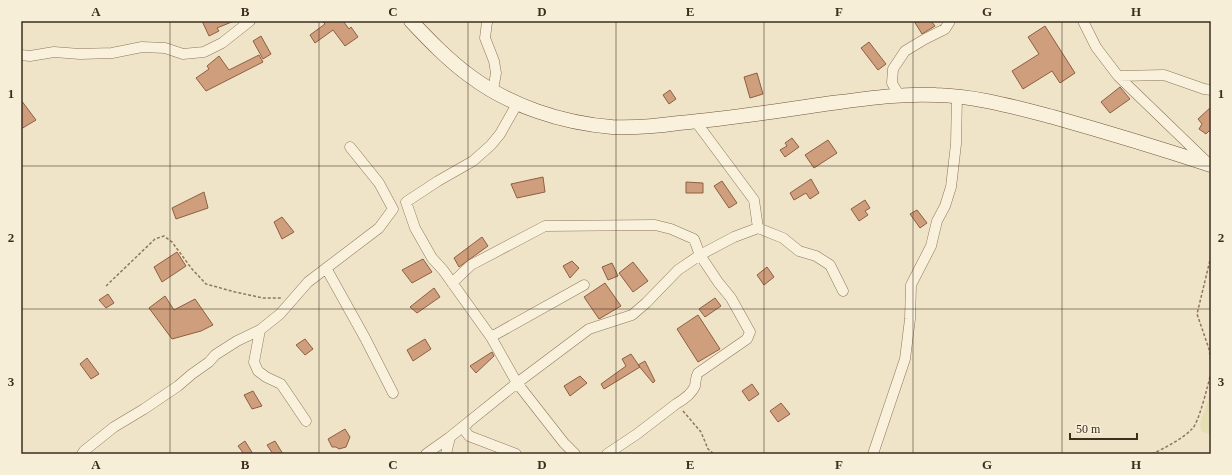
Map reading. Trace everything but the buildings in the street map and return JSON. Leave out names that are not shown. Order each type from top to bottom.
[{"type":"main road","points":[[411,21],[440,51],[470,76],[493,90],[517,104],[543,113],[579,122],[612,127],[637,127],[696,122],[899,95],[935,94],[997,102],[1077,124],[1210,165]]},
{"type":"street","points":[[21,55],[30,56],[54,52],[80,54],[112,53],[142,47],[165,48],[183,54],[204,52],[222,43],[250,21]]},
{"type":"street","points":[[488,21],[485,38],[494,61],[496,73],[493,90]]},
{"type":"street","points":[[899,95],[892,83],[893,69],[905,51],[945,29],[950,21]]},
{"type":"street","points":[[1083,21],[1096,47],[1118,76],[1210,165]]},
{"type":"street","points":[[1118,76],[1164,75],[1211,90]]},
{"type":"street","points":[[873,454],[905,359],[910,319],[911,285],[931,246],[937,221],[946,206],[951,187],[956,144],[957,96]]},
{"type":"street","points":[[82,454],[114,427],[144,410],[178,386],[209,362],[215,355],[260,330],[280,314],[308,282],[378,228],[393,209],[474,161],[500,134],[517,104]]},
{"type":"street","points":[[696,122],[754,200],[758,228]]},
{"type":"street","points":[[350,147],[379,183],[393,209]]},
{"type":"street","points":[[406,202],[415,228],[432,258],[491,337],[518,383],[564,443],[575,454]]},
{"type":"street","points":[[452,283],[471,265],[545,226],[655,225],[671,229],[694,239],[700,255],[731,298],[750,332],[747,339],[698,373],[695,386],[683,400],[607,454]]},
{"type":"street","points":[[426,454],[450,438],[518,383],[589,329],[632,315],[646,303],[678,270],[700,255],[734,237],[758,228],[783,238],[799,251],[816,256],[830,265],[842,291]]},
{"type":"street","points":[[326,268],[365,338],[393,393]]},
{"type":"street","points":[[491,337],[584,285]]},
{"type":"street","points":[[260,330],[254,362],[258,371],[266,377],[281,384],[306,421]]},
{"type":"street","points":[[516,454],[469,436],[463,428],[518,383]]},
{"type":"street","points":[[446,454],[450,438]]},
{"type":"path","points":[[106,286],[154,239],[164,236],[172,242],[192,269],[206,284],[263,298],[294,298]]},
{"type":"path","points":[[1211,256],[1197,314],[1210,349],[1211,362]]},
{"type":"path","points":[[1152,454],[1165,448],[1193,428],[1201,409],[1211,373]]},
{"type":"path","points":[[676,404],[701,432],[708,448],[714,454]]},
{"type":"shaded area","points":[[1211,391],[1211,435],[1201,431],[1200,424]]}]
